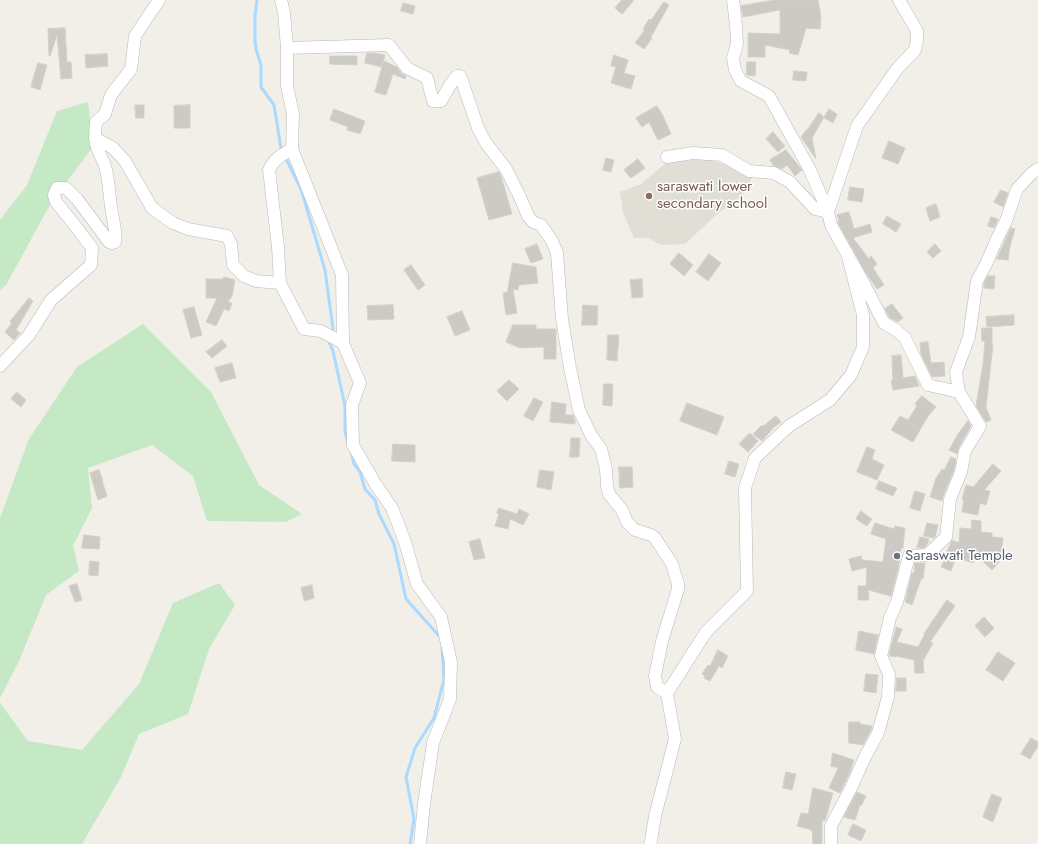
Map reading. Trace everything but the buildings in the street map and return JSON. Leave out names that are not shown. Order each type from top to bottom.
[{"type":"street","points":[[0,366],[28,335],[51,300],[91,265],[92,248],[56,202],[54,195],[57,188],[66,188],[109,242],[115,242],[116,236],[105,164],[99,152],[95,138],[96,122],[105,114],[111,94],[131,69],[135,36],[159,0]]},
{"type":"street","points":[[281,0],[284,12],[287,48],[287,86],[293,114],[292,149],[342,275],[343,343],[360,383],[352,405],[353,445],[376,485],[392,508],[405,542],[417,584],[441,617],[451,662],[450,699],[433,743],[420,844]]},
{"type":"street","points":[[733,0],[737,44],[734,58],[735,70],[741,81],[769,96],[810,168],[828,212],[831,225],[884,323],[906,338],[928,385],[959,392]]},
{"type":"street","points":[[828,212],[857,126],[897,69],[915,50],[917,31],[899,0]]},
{"type":"street","points":[[287,48],[389,45],[407,68],[427,78],[433,100],[441,101],[453,80],[457,76],[460,76],[478,128],[486,143],[506,169],[528,216],[534,222],[541,225],[552,241],[557,253],[562,320],[579,410],[591,435],[602,449],[609,494],[622,510],[627,522],[635,530],[651,535],[655,538],[672,564],[678,589],[662,641],[655,676],[657,687],[666,693]]},
{"type":"street","points":[[95,138],[113,148],[125,161],[152,208],[173,223],[188,229],[227,236],[231,244],[233,265],[244,276],[256,281],[280,283]]},
{"type":"street","points":[[292,149],[277,158],[272,163],[269,170],[278,247],[280,283],[304,329],[321,330],[343,343]]},
{"type":"street","points":[[668,157],[693,153],[722,155],[749,171],[774,173],[790,182],[815,209],[828,212]]},
{"type":"street","points":[[831,844],[831,826],[878,733],[888,698],[889,674],[881,656],[890,618],[897,602],[909,556],[927,555],[946,537],[950,499],[962,472],[965,451],[980,426],[959,392],[956,372],[969,337],[977,281],[1006,221],[1017,189],[1038,169]]},
{"type":"street","points":[[650,844],[655,816],[675,739],[666,693],[706,632],[747,591],[745,488],[755,458],[788,426],[830,400],[851,376],[863,347],[863,315],[847,253]]},
{"type":"shaded area","points":[[684,158],[709,160],[739,168],[753,176],[742,196],[715,216],[685,244],[661,245],[648,238],[634,238],[623,213],[620,192],[641,184],[667,162]]},
{"type":"green space","points":[[88,102],[93,147],[52,201],[6,285],[0,290],[0,220],[27,185],[57,111]]},
{"type":"green space","points":[[143,324],[211,392],[259,485],[302,514],[286,522],[207,521],[193,476],[152,445],[88,468],[92,508],[73,546],[79,571],[46,595],[19,661],[0,698],[0,518],[29,439],[77,367]]},
{"type":"green space","points":[[219,583],[235,605],[209,649],[188,714],[139,734],[121,777],[82,844],[0,844],[0,703],[28,741],[82,750],[139,684],[173,603]]},
{"type":"waterway","points":[[257,0],[255,15],[255,41],[261,65],[261,87],[274,105],[281,148]]},
{"type":"waterway","points":[[287,161],[301,189],[325,270],[333,329]]},
{"type":"waterway","points":[[329,342],[333,351],[345,406],[345,432],[348,442]]},
{"type":"waterway","points":[[351,451],[354,464],[360,472],[365,489],[375,500],[379,514],[394,544],[406,599],[441,638]]},
{"type":"waterway","points":[[410,844],[414,819],[406,777],[415,748],[434,718],[444,679],[442,647]]},
{"type":"place","name":"saraswati lower secondary school","points":[[649,196]]},
{"type":"place","name":"Saraswati Temple","points":[[897,556]]}]
